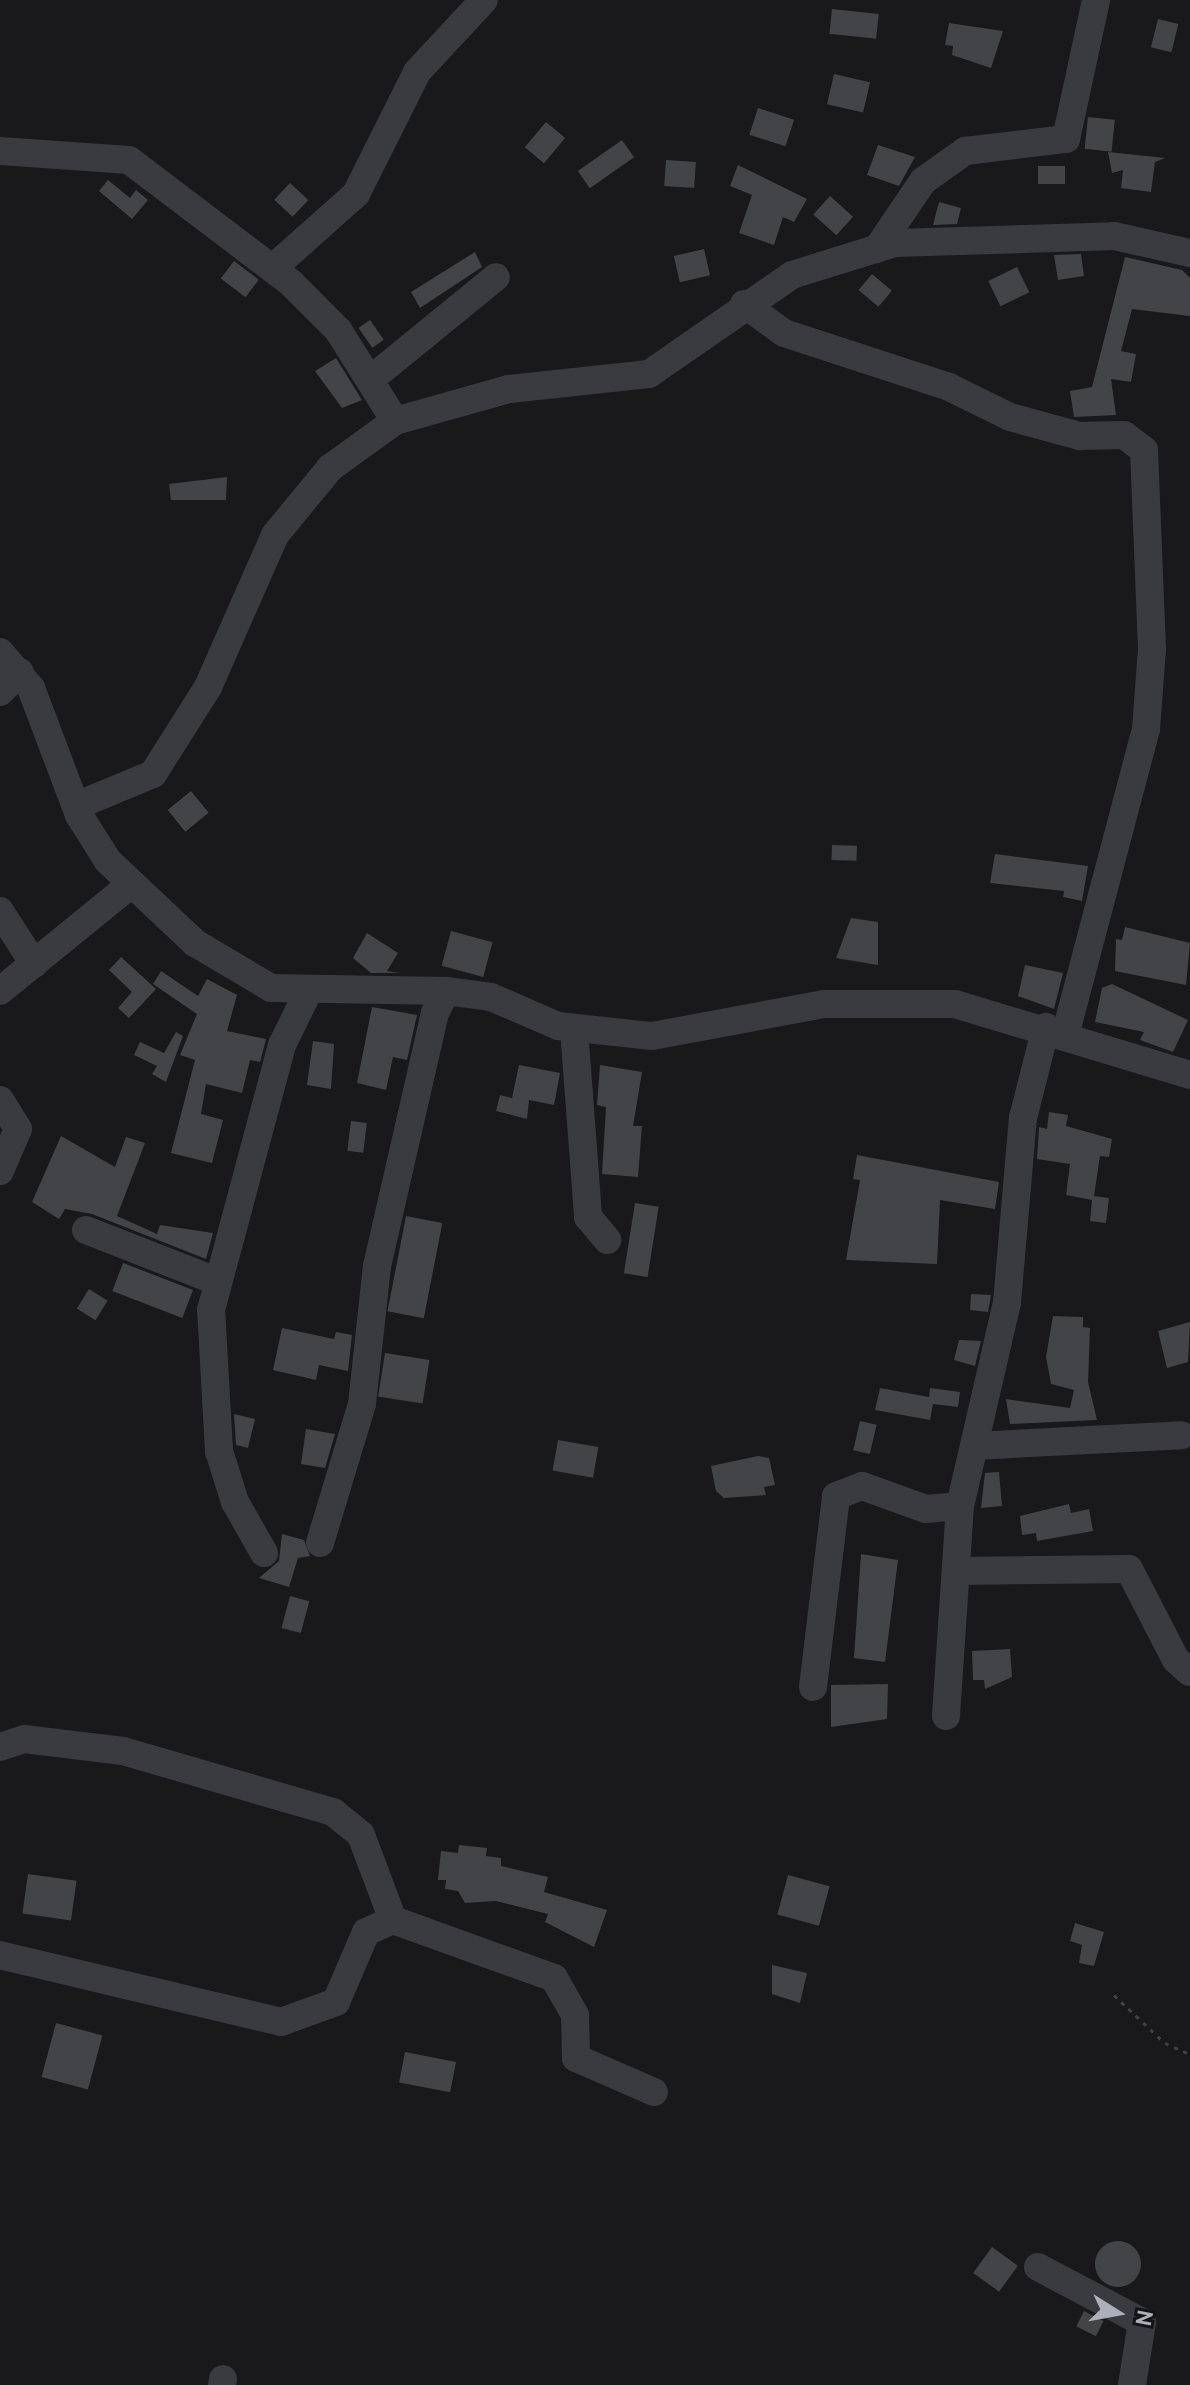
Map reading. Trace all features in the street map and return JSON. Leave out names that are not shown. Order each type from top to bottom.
[{"type":"street","points":[[273,268],[356,194],[390,139],[417,72],[484,0]]},
{"type":"street","points":[[877,249],[923,181],[965,151],[1066,139],[1096,0]]},
{"type":"street","points":[[0,151],[129,160],[273,268],[338,330],[395,421]]},
{"type":"street","points":[[76,806],[153,774],[208,687],[275,535],[330,468],[395,421],[509,389],[649,374],[744,304],[792,275],[877,249],[1114,236],[1190,253]]},
{"type":"street","points":[[371,379],[496,277]]},
{"type":"street","points":[[744,304],[784,333],[949,387],[1010,417],[1080,436],[1124,435],[1144,450],[1152,649],[1146,729],[1056,1030],[1023,1118],[1007,1303],[960,1506],[959,1571],[946,1716]]},
{"type":"street","points":[[7,672],[76,806],[130,885],[241,975],[307,994],[446,991],[491,997],[574,1029],[652,1036],[824,1004],[880,1001],[955,1004],[1056,1030],[1190,1075]]},
{"type":"street","points":[[0,991],[130,885]]},
{"type":"street","points":[[0,911],[34,964]]},
{"type":"street","points":[[320,1543],[362,1404],[377,1266],[435,1013],[446,991]]},
{"type":"street","points":[[264,1553],[235,1502],[219,1451],[209,1360],[216,1281],[282,1045],[307,994]]},
{"type":"street","points":[[574,1029],[588,1217],[607,1240]]},
{"type":"street","points":[[0,1100],[18,1129],[0,1171]]},
{"type":"street","points":[[86,1230],[216,1281]]},
{"type":"street","points":[[975,1446],[1182,1435]]},
{"type":"street","points":[[813,1687],[836,1496],[862,1486],[926,1509],[960,1506]]},
{"type":"street","points":[[959,1571],[1129,1569],[1176,1660],[1190,1672]]},
{"type":"street","points":[[0,1747],[24,1739],[123,1751],[333,1812],[361,1835],[393,1920]]},
{"type":"street","points":[[0,1955],[281,2022],[336,2002],[366,1932],[393,1920],[554,1978],[575,2015],[576,2058],[654,2092]]},
{"type":"street","points":[[1038,2267],[1142,2322],[1132,2385]]},
{"type":"path","points":[[1114,1995],[1165,2043],[1190,2054]]},
{"type":"building","points":[[832,9],[879,14],[876,39],[829,34]]},
{"type":"building","points":[[1158,19],[1178,24],[1171,52],[1151,47]]},
{"type":"building","points":[[949,23],[1003,31],[991,68],[952,55],[953,46],[945,45]]},
{"type":"building","points":[[834,74],[870,82],[863,113],[827,104]]},
{"type":"building","points":[[758,108],[794,120],[785,146],[749,135]]},
{"type":"building","points":[[1088,117],[1115,120],[1112,152],[1085,149]]},
{"type":"building","points":[[546,122],[565,138],[544,163],[525,147]]},
{"type":"building","points":[[622,140],[634,157],[590,188],[578,171]]},
{"type":"building","points":[[878,145],[915,157],[899,186],[867,175]]},
{"type":"building","points":[[1108,152],[1165,158],[1155,162],[1151,192],[1121,188],[1123,170],[1112,173]]},
{"type":"building","points":[[666,160],[696,162],[694,188],[664,186]]},
{"type":"building","points":[[738,165],[807,199],[794,222],[783,217],[774,245],[739,233],[752,195],[730,186]]},
{"type":"building","points":[[1038,166],[1065,166],[1065,184],[1038,184]]},
{"type":"building","points":[[108,180],[130,198],[136,190],[148,200],[132,219],[99,191]]},
{"type":"building","points":[[290,183],[308,200],[293,217],[274,200]]},
{"type":"building","points":[[830,196],[853,217],[836,235],[813,215]]},
{"type":"building","points":[[939,202],[961,208],[957,224],[933,225]]},
{"type":"building","points":[[704,249],[710,275],[680,282],[674,256]]},
{"type":"building","points":[[475,252],[482,267],[420,308],[411,292]]},
{"type":"building","points":[[1081,254],[1084,276],[1058,280],[1054,255]]},
{"type":"building","points":[[1125,257],[1182,270],[1190,278],[1190,316],[1132,309],[1121,351],[1136,354],[1131,382],[1111,379],[1116,415],[1074,417],[1070,391],[1092,387]]},
{"type":"building","points":[[234,261],[259,280],[246,297],[221,279]]},
{"type":"building","points":[[1017,267],[1029,292],[1001,306],[988,281]]},
{"type":"building","points":[[872,274],[892,291],[878,307],[859,290]]},
{"type":"building","points":[[370,320],[384,340],[372,348],[359,328]]},
{"type":"building","points":[[336,358],[362,400],[342,408],[315,371]]},
{"type":"building","points":[[227,477],[226,500],[171,500],[169,484]]},
{"type":"building","points":[[191,791],[209,813],[185,832],[168,810]]},
{"type":"building","points":[[832,845],[857,846],[856,861],[831,860]]},
{"type":"building","points":[[995,854],[1088,866],[1082,901],[1063,897],[1064,891],[990,883]]},
{"type":"building","points":[[851,918],[878,922],[878,965],[836,958]]},
{"type":"building","points":[[1125,927],[1190,943],[1186,985],[1115,971],[1116,939],[1122,940]]},
{"type":"building","points":[[451,931],[493,942],[483,977],[442,966]]},
{"type":"building","points":[[367,933],[398,953],[387,971],[400,973],[371,973],[353,958]]},
{"type":"building","points":[[121,957],[156,989],[129,1018],[118,1008],[132,992],[109,970]]},
{"type":"building","points":[[1025,965],[1063,973],[1054,1009],[1018,996]]},
{"type":"building","points":[[161,971],[198,996],[207,979],[237,995],[227,1031],[266,1039],[260,1062],[250,1060],[242,1093],[206,1084],[201,1114],[223,1120],[212,1163],[171,1153],[195,1060],[180,1055],[197,1014],[153,984]]},
{"type":"building","points":[[1112,984],[1188,1020],[1173,1052],[1140,1040],[1144,1032],[1095,1022],[1102,988]]},
{"type":"building","points":[[372,1007],[417,1015],[407,1060],[393,1057],[386,1090],[357,1083]]},
{"type":"building","points":[[176,1032],[183,1036],[166,1082],[152,1074],[157,1066],[134,1055],[140,1042],[164,1053]]},
{"type":"building","points":[[313,1041],[334,1044],[331,1089],[307,1085]]},
{"type":"building","points":[[519,1065],[560,1073],[554,1105],[529,1100],[527,1119],[496,1111],[500,1095],[512,1098]]},
{"type":"building","points":[[600,1065],[642,1072],[633,1126],[642,1126],[638,1177],[602,1174],[606,1107],[597,1105]]},
{"type":"building","points":[[1049,1112],[1068,1115],[1066,1126],[1112,1139],[1109,1157],[1100,1156],[1094,1196],[1109,1198],[1106,1223],[1090,1221],[1092,1200],[1066,1195],[1070,1164],[1037,1159],[1039,1127],[1047,1129]]},
{"type":"building","points":[[351,1121],[367,1123],[363,1153],[347,1151]]},
{"type":"building","points":[[61,1136],[115,1167],[126,1137],[145,1143],[117,1216],[157,1234],[160,1225],[213,1233],[206,1259],[92,1214],[65,1209],[59,1219],[32,1202]]},
{"type":"building","points":[[857,1155],[999,1182],[995,1209],[940,1200],[937,1264],[846,1260],[860,1180],[853,1179]]},
{"type":"building","points":[[635,1203],[659,1207],[648,1277],[624,1273]]},
{"type":"building","points":[[406,1216],[442,1223],[424,1318],[387,1311]]},
{"type":"building","points":[[123,1263],[193,1290],[182,1318],[112,1291]]},
{"type":"building","points":[[89,1289],[108,1301],[95,1320],[77,1309]]},
{"type":"building","points":[[971,1294],[991,1295],[988,1312],[970,1310]]},
{"type":"building","points":[[1053,1316],[1083,1317],[1083,1327],[1090,1328],[1088,1382],[1097,1420],[1010,1424],[1006,1399],[1070,1408],[1074,1390],[1051,1384],[1046,1357]]},
{"type":"building","points":[[1190,1322],[1188,1362],[1167,1368],[1158,1331]]},
{"type":"building","points":[[282,1328],[334,1339],[336,1332],[352,1335],[348,1371],[319,1365],[316,1380],[273,1370]]},
{"type":"building","points":[[959,1340],[981,1341],[975,1366],[954,1360]]},
{"type":"building","points":[[385,1353],[429,1360],[423,1403],[378,1396]]},
{"type":"building","points":[[880,1388],[929,1397],[930,1388],[960,1392],[958,1407],[933,1404],[930,1420],[875,1410]]},
{"type":"building","points":[[234,1414],[255,1419],[248,1448],[236,1445]]},
{"type":"building","points":[[860,1421],[877,1425],[870,1454],[853,1450]]},
{"type":"building","points":[[306,1429],[335,1434],[325,1468],[301,1464]]},
{"type":"building","points":[[558,1440],[598,1447],[593,1478],[553,1471]]},
{"type":"building","points":[[758,1456],[769,1458],[775,1485],[764,1487],[766,1495],[724,1498],[716,1491],[711,1466]]},
{"type":"building","points":[[999,1472],[1002,1506],[981,1508],[985,1473]]},
{"type":"building","points":[[1069,1504],[1071,1513],[1089,1509],[1093,1531],[1037,1541],[1036,1533],[1022,1535],[1020,1516]]},
{"type":"building","points":[[282,1534],[304,1540],[310,1556],[298,1558],[289,1587],[259,1578],[279,1561]]},
{"type":"building","points":[[861,1554],[898,1560],[885,1662],[854,1658]]},
{"type":"building","points":[[290,1596],[309,1601],[301,1633],[281,1628]]},
{"type":"building","points":[[1010,1649],[1012,1677],[985,1689],[984,1680],[973,1680],[972,1651]]},
{"type":"building","points":[[888,1684],[887,1719],[831,1727],[831,1685]]},
{"type":"building","points":[[459,1845],[487,1848],[486,1856],[501,1858],[501,1866],[548,1877],[544,1892],[607,1910],[594,1947],[545,1922],[548,1914],[496,1901],[465,1903],[458,1891],[445,1889],[446,1880],[438,1880],[441,1851],[458,1853]]},
{"type":"building","points":[[28,1874],[77,1881],[71,1920],[22,1914]]},
{"type":"building","points":[[788,1875],[830,1886],[819,1926],[777,1915]]},
{"type":"building","points":[[1075,1923],[1104,1932],[1094,1966],[1079,1963],[1082,1945],[1070,1941]]},
{"type":"building","points":[[772,1965],[807,1973],[800,2003],[772,1994]]},
{"type":"building","points":[[56,2023],[102,2035],[88,2090],[42,2077]]},
{"type":"building","points":[[405,2052],[456,2062],[450,2092],[399,2082]]},
{"type":"building","points":[[1118,2241],[1127,2242],[1134,2248],[1140,2255],[1140,2273],[1134,2280],[1127,2286],[1118,2287],[1109,2286],[1102,2280],[1096,2273],[1095,2264],[1096,2255],[1102,2248],[1109,2242]]},
{"type":"building","points":[[992,2247],[1018,2266],[999,2292],[973,2273]]},
{"type":"building","points":[[1084,2311],[1104,2321],[1096,2336],[1076,2326]]}]
